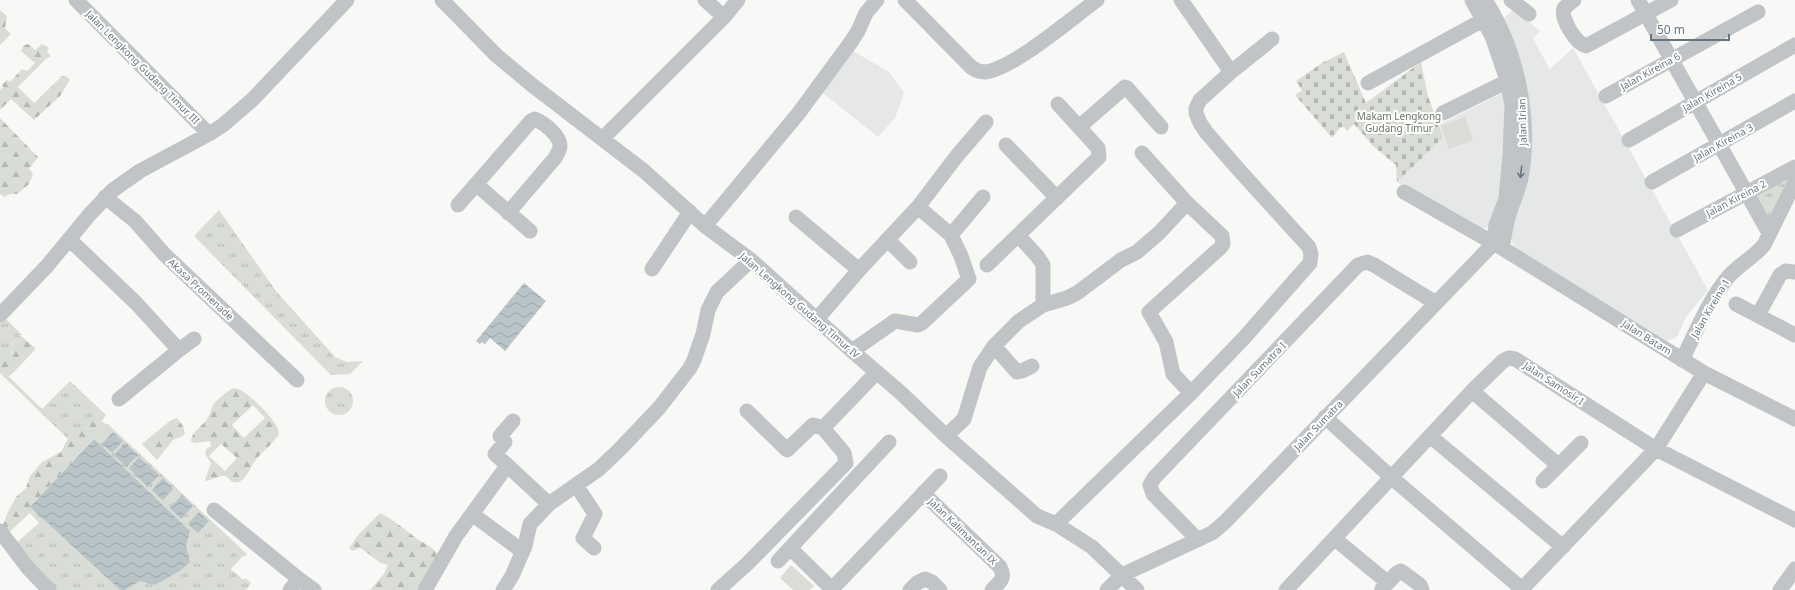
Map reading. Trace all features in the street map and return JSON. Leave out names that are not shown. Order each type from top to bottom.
[{"type":"street","points":[[0,315],[43,270],[105,197],[140,171],[223,125],[252,100],[346,0]]},
{"type":"street","name":"Jalan Lengkong Gudang Timur IV","points":[[442,0],[496,55],[659,183],[705,226],[751,260],[901,393],[946,436],[1038,516],[1056,524],[1092,547],[1137,590]]},
{"type":"street","points":[[705,0],[724,17]]},
{"type":"street","points":[[602,139],[724,17],[738,0]]},
{"type":"street","points":[[705,226],[798,114],[851,42],[866,13],[877,0]]},
{"type":"street","points":[[905,0],[971,67],[976,70],[986,72],[996,69],[1028,51],[1097,0]]},
{"type":"street","points":[[1181,0],[1231,72]]},
{"type":"street","name":"Jalan Irian","points":[[1472,0],[1488,16]]},
{"type":"street","name":"Jalan Irian","points":[[1485,0],[1492,36],[1512,78],[1523,146],[1521,178],[1497,246]]},
{"type":"street","points":[[1368,83],[1488,16],[1509,0],[1529,14]]},
{"type":"street","points":[[1574,0],[1568,4],[1562,12],[1577,41],[1583,46],[1591,45],[1671,0]]},
{"type":"street","points":[[1638,0],[1769,233]]},
{"type":"street","name":"Jalan Lengkong Gudang Timur III","points":[[80,1],[209,134]]},
{"type":"street","name":"Jalan Kireina 6","points":[[1606,96],[1758,12]]},
{"type":"street","points":[[1056,524],[1244,338],[1310,263],[1311,254],[1309,247],[1238,170],[1200,123],[1196,108],[1200,100],[1231,72],[1272,39]]},
{"type":"street","name":"Jalan Kireina 5","points":[[1629,140],[1795,45]]},
{"type":"street","points":[[1443,113],[1512,78]]},
{"type":"street","points":[[1079,127],[1124,87],[1128,88],[1161,126]]},
{"type":"street","name":"Jalan Kireina 3","points":[[1652,182],[1795,102]]},
{"type":"street","points":[[987,265],[1099,157],[1098,148],[1058,104]]},
{"type":"street","points":[[552,130],[566,111]]},
{"type":"street","points":[[458,205],[477,185],[531,121],[535,119],[552,130],[560,142],[559,151],[508,212]]},
{"type":"street","points":[[817,319],[859,270],[918,207],[956,157],[986,122]]},
{"type":"street","points":[[1006,145],[1057,198]]},
{"type":"street","points":[[1142,153],[1187,203],[1219,233],[1223,240],[1223,244],[1149,312],[1166,342],[1173,374],[1190,393]]},
{"type":"street","name":"Jalan Kireina 2","points":[[1678,230],[1795,167]]},
{"type":"street","name":"Jalan Kireina 1","points":[[1682,360],[1720,288],[1742,263],[1757,253],[1764,245],[1795,182]]},
{"type":"street","points":[[477,185],[530,231]]},
{"type":"street","name":"Jalan Batam","points":[[1404,192],[1497,246],[1704,373],[1795,419]]},
{"type":"street","name":"Akasa Promenade","points":[[105,197],[135,221],[164,254],[297,380]]},
{"type":"street","points":[[951,235],[983,197]]},
{"type":"street","points":[[946,436],[964,419],[980,367],[994,346],[1018,321],[1043,305],[1067,298],[1077,293],[1121,260],[1137,252],[1159,233],[1187,203]]},
{"type":"street","points":[[852,351],[895,321],[918,325],[922,323],[969,279],[961,256],[951,235],[918,207]]},
{"type":"street","points":[[652,269],[690,212]]},
{"type":"street","points":[[796,216],[859,270]]},
{"type":"street","points":[[1018,235],[1038,256],[1043,266],[1043,305]]},
{"type":"street","points":[[69,239],[136,302],[179,350]]},
{"type":"street","points":[[888,240],[910,262]]},
{"type":"street","name":"Jalan Sumatra","points":[[1122,575],[1212,533],[1225,522],[1436,302],[1497,246]]},
{"type":"street","points":[[503,590],[512,576],[530,524],[549,504],[599,468],[619,450],[659,408],[690,368],[698,350],[712,300],[717,292],[751,260]]},
{"type":"street","name":"Jalan Sumatra I","points":[[1198,540],[1154,494],[1150,485],[1154,478],[1358,265],[1367,262],[1374,265],[1436,302]]},
{"type":"street","points":[[1758,315],[1780,275],[1786,271],[1795,272]]},
{"type":"street","points":[[1736,304],[1795,334]]},
{"type":"street","points":[[119,399],[194,339]]},
{"type":"street","points":[[994,346],[1017,372],[1022,372],[1032,366]]},
{"type":"street","name":"Jalan Samosir I","points":[[1286,590],[1472,391],[1503,361],[1509,358],[1515,359],[1656,449],[1795,520]]},
{"type":"street","points":[[823,428],[877,372]]},
{"type":"street","points":[[1326,417],[1392,478],[1522,590],[1656,449],[1704,373]]},
{"type":"street","points":[[1472,391],[1558,465]]},
{"type":"street","points":[[718,590],[747,564],[846,463],[844,453],[823,428],[813,425],[787,450],[747,411]]},
{"type":"street","points":[[516,423],[500,436],[505,442],[495,454],[549,504]]},
{"type":"street","points":[[1430,436],[1563,546]]},
{"type":"street","points":[[778,561],[889,442]]},
{"type":"street","points":[[1543,481],[1581,443]]},
{"type":"street","points":[[424,590],[456,536],[507,466]]},
{"type":"street","points":[[790,548],[832,589],[940,476]]},
{"type":"street","points":[[576,485],[595,514],[583,538],[594,548]]},
{"type":"street","name":"Jalan Kalimantan IX","points":[[923,493],[1000,567],[1003,573],[1002,578],[992,590]]},
{"type":"street","points":[[214,510],[295,584],[314,590]]},
{"type":"street","points":[[472,514],[522,550]]},
{"type":"street","points":[[0,532],[28,568],[49,590]]},
{"type":"street","points":[[1335,539],[1384,586],[1401,571],[1420,585],[1422,590]]},
{"type":"street","points":[[1780,590],[1795,569]]},
{"type":"street","points":[[1107,590],[1122,575]]},
{"type":"street","points":[[910,590],[917,582],[925,579],[932,582],[940,590]]},
{"type":"shaded area","points":[[1514,9],[1540,31],[1533,39],[1550,69],[1573,48],[1708,290],[1686,317],[1677,337],[1668,341],[1521,252],[1513,244],[1510,236],[1504,18]]},
{"type":"shaded area","points":[[849,49],[888,71],[904,93],[895,118],[878,137],[819,90]]},
{"type":"shaded area","points":[[1504,92],[1508,99],[1505,182],[1493,221],[1488,227],[1480,230],[1474,229],[1397,182],[1443,138],[1438,125]]},
{"type":"green space","points":[[0,10],[7,16],[5,28],[11,34],[0,45]]},
{"type":"green space","points":[[28,44],[35,50],[42,44],[49,48],[47,52],[51,56],[46,59],[18,87],[34,103],[62,76],[66,76],[70,80],[60,96],[34,120],[11,99],[0,110],[0,90],[3,87],[2,85],[7,80],[10,82],[22,69],[27,71],[35,63],[21,51],[23,46]]},
{"type":"green space","name":"Makam Lengkong Gudang Timur","points":[[1344,52],[1366,103],[1421,62],[1428,96],[1443,138],[1397,182],[1396,165],[1373,146],[1354,124],[1347,131],[1344,127],[1340,128],[1332,138],[1295,95],[1302,90],[1296,81],[1322,63]]},
{"type":"green space","points":[[1465,117],[1473,140],[1449,149],[1441,126]]},
{"type":"green space","points":[[0,118],[38,157],[29,169],[33,174],[29,184],[17,194],[10,194],[4,197],[0,194]]},
{"type":"green space","points":[[1795,171],[1769,220],[1755,197]]},
{"type":"green space","points":[[219,210],[276,291],[335,357],[347,362],[363,361],[350,374],[331,375],[194,236]]},
{"type":"green space","points":[[5,318],[22,335],[12,342],[13,350],[9,356],[6,356],[0,350],[0,323]]},
{"type":"green space","points":[[20,335],[35,348],[35,350],[11,375],[8,376],[0,368],[0,350],[6,356],[11,354],[13,350],[13,339]]},
{"type":"green space","points":[[0,368],[42,409],[70,381],[106,415],[102,421],[93,421],[89,427],[74,431],[68,439],[0,373]]},
{"type":"green space","points":[[339,387],[349,391],[353,401],[349,411],[339,415],[329,411],[325,401],[329,391]]},
{"type":"green space","points":[[232,389],[239,389],[246,393],[261,406],[274,421],[279,433],[274,441],[258,457],[244,479],[241,481],[232,482],[226,476],[221,476],[207,481],[205,480],[211,463],[205,454],[206,449],[211,446],[210,441],[194,443],[191,441],[193,434],[205,422],[214,403]],"holes":[[[253,405],[265,418],[244,438],[232,425]],[[221,444],[237,458],[225,471],[209,456]]]},
{"type":"green space","points":[[177,418],[183,426],[185,433],[183,436],[173,440],[157,460],[142,444],[171,420]]},
{"type":"green space","points":[[94,420],[101,420],[105,424],[103,429],[30,507],[30,513],[5,536],[3,525],[7,514],[16,497],[26,488],[30,476],[42,462],[61,452],[72,431],[77,428],[89,427],[91,422]]},
{"type":"green space","points":[[105,424],[108,424],[247,554],[244,557],[243,556],[231,569],[243,580],[245,578],[251,583],[246,590],[125,590],[140,581],[155,585],[180,571],[190,562],[185,546],[190,531],[94,439],[103,429]]},
{"type":"green space","points":[[30,507],[120,590],[45,590],[14,545],[39,523],[30,513]]},
{"type":"green space","points":[[380,513],[432,548],[439,557],[418,590],[370,590],[384,574],[388,565],[380,562],[360,548],[352,551],[349,548],[359,534]]},
{"type":"green space","points":[[791,565],[814,586],[810,590],[793,590],[780,578]]},
{"type":"water","points":[[524,283],[546,301],[505,351],[490,338],[485,344],[482,342],[480,344],[476,341]]},
{"type":"water","points":[[113,432],[123,441],[112,453],[102,444]]},
{"type":"water","points":[[94,439],[190,531],[186,546],[190,562],[180,571],[155,585],[140,581],[125,590],[120,590],[30,507]]},
{"type":"water","points":[[125,443],[138,455],[126,467],[114,455]]},
{"type":"water","points":[[139,457],[159,475],[148,487],[129,468]]},
{"type":"water","points":[[163,478],[173,489],[163,500],[152,490]]},
{"type":"water","points":[[182,495],[193,506],[181,519],[170,508]]},
{"type":"water","points":[[199,512],[209,521],[198,533],[188,524]]}]
